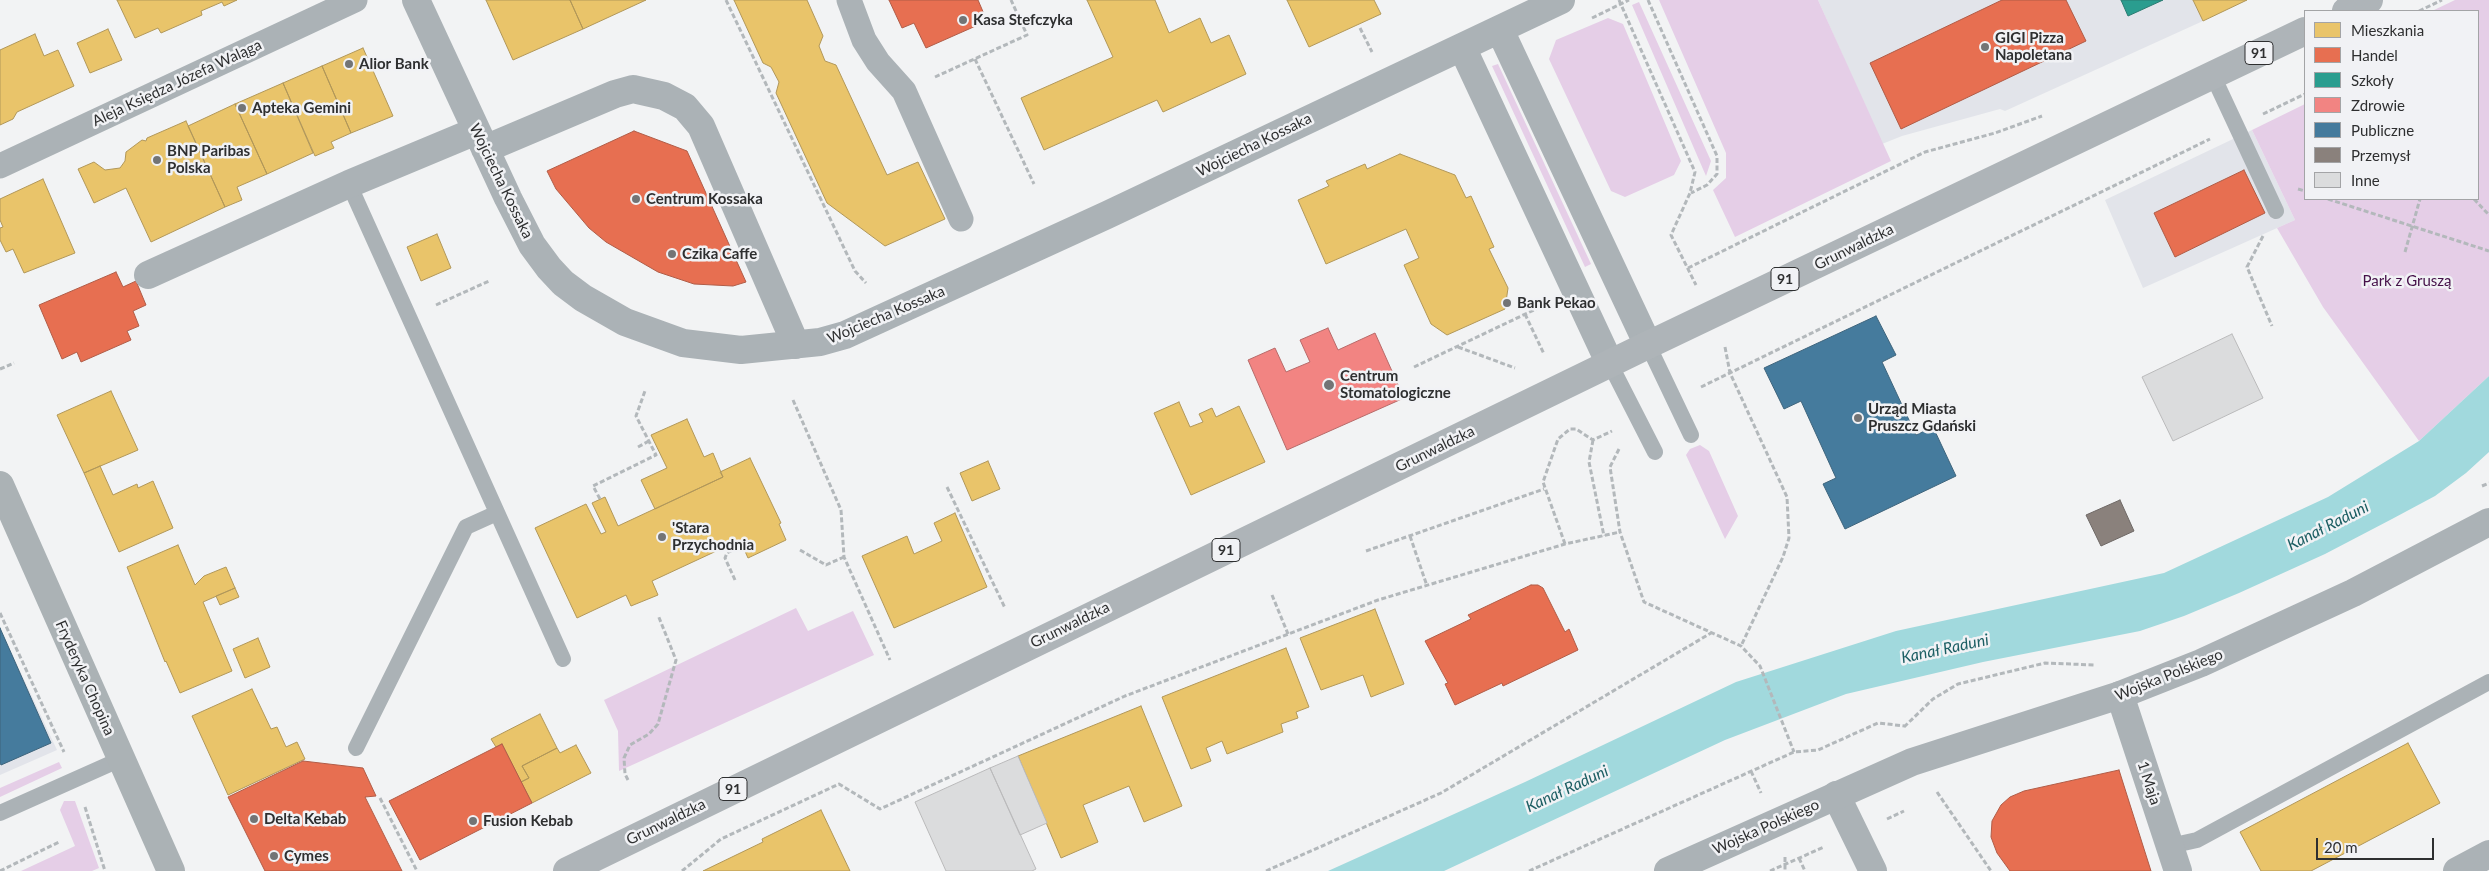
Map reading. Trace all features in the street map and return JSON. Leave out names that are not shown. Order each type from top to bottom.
[{"type":"main road","points":[[2348,10],[2369,0]]},
{"type":"main road","name":"Grunwaldzka","points":[[567,871],[1648,345],[2304,31]]},
{"type":"main road","name":"Fryderyka Chopina","points":[[0,485],[8,523],[121,759],[172,871]]},
{"type":"street","name":"Aleja Księdza Józefa Waląga","points":[[0,166],[355,0]]},
{"type":"street","name":"Wojciecha Kossaka","points":[[416,0],[512,207],[539,255],[563,283],[603,310],[656,335],[683,343],[741,350],[820,342],[845,335],[876,322],[1561,0]]},
{"type":"street","points":[[849,0],[864,40],[878,62],[904,91],[961,219]]},
{"type":"street","points":[[1500,30],[1648,345]]},
{"type":"street","points":[[1462,47],[1610,364]]},
{"type":"street","points":[[148,275],[349,184],[633,89],[664,96],[685,107],[701,126],[796,345]]},
{"type":"street","name":"Wojska Polskiego","points":[[1668,871],[1912,762],[2120,695],[2201,663],[2270,632],[2489,522]]},
{"type":"street","name":"1 Maja","points":[[2120,695],[2178,871]]},
{"type":"street","name":"Wojska Polskiego","points":[[1836,795],[1873,871]]},
{"type":"street","points":[[2457,871],[2489,854]]},
{"type":"lane","points":[[2213,76],[2276,211]]},
{"type":"lane","points":[[349,184],[563,659]]},
{"type":"lane","points":[[1648,345],[1691,435]]},
{"type":"lane","points":[[1610,364],[1655,452]]},
{"type":"lane","points":[[356,748],[466,527],[497,513]]},
{"type":"lane","points":[[2170,846],[2197,840],[2489,682]]},
{"type":"lane","points":[[0,814],[121,759]]},
{"type":"path","points":[[726,0],[855,271],[866,283]]},
{"type":"path","points":[[904,91],[1027,35],[1012,0]]},
{"type":"path","points":[[1620,0],[1695,172],[1690,193],[1671,235]]},
{"type":"path","points":[[1648,0],[1717,156],[1717,174],[1707,185],[1690,193]]},
{"type":"path","points":[[2420,10],[2442,0]]},
{"type":"path","points":[[975,59],[1034,184]]},
{"type":"path","points":[[1730,373],[2304,94]]},
{"type":"path","points":[[1688,268],[1925,152],[1995,133],[2044,115]]},
{"type":"path","points":[[2331,200],[2489,250]]},
{"type":"path","points":[[2405,252],[2414,226],[2420,200]]},
{"type":"path","points":[[2475,200],[2489,215]]},
{"type":"path","points":[[2272,326],[2247,267],[2276,211]]},
{"type":"path","points":[[428,309],[489,281]]},
{"type":"path","points":[[1414,367],[1536,309],[1542,297]]},
{"type":"path","points":[[1525,314],[1544,354]]},
{"type":"path","points":[[1724,343],[1730,373],[1787,497],[1789,538],[1783,557],[1741,646]]},
{"type":"path","points":[[1458,347],[1515,368]]},
{"type":"path","points":[[0,369],[14,363]]},
{"type":"path","points":[[600,500],[594,486],[656,455],[636,416],[644,391]]},
{"type":"path","points":[[793,400],[842,510],[844,557],[890,660]]},
{"type":"path","points":[[1565,544],[1542,482],[1558,439],[1570,429],[1576,429],[1593,440]]},
{"type":"path","points":[[1593,440],[1618,429]]},
{"type":"path","points":[[1593,440],[1589,462],[1604,536]]},
{"type":"path","points":[[638,447],[649,441]]},
{"type":"path","points":[[1619,443],[1619,450],[1610,468],[1620,532],[1644,602],[1741,646],[1760,666],[1794,752]]},
{"type":"path","points":[[947,487],[1005,608]]},
{"type":"path","points":[[1366,551],[1544,489]]},
{"type":"path","points":[[682,871],[721,840],[839,784],[880,808],[1125,696],[1378,600],[1565,544],[1620,532]]},
{"type":"path","points":[[1410,536],[1427,586]]},
{"type":"path","points":[[735,580],[726,558],[727,553],[742,545]]},
{"type":"path","points":[[800,550],[826,564],[844,557]]},
{"type":"path","points":[[1272,595],[1288,634]]},
{"type":"path","points":[[0,613],[76,779],[105,871]]},
{"type":"path","points":[[628,780],[625,774],[624,758],[630,745],[649,734],[658,724],[676,660],[658,616]]},
{"type":"path","points":[[1266,871],[1441,793],[1710,633]]},
{"type":"path","points":[[1529,871],[1794,752],[1818,750],[1878,723],[1904,726],[1933,699],[1958,684],[2045,663],[2103,665]]},
{"type":"path","points":[[1938,792],[1991,871]]},
{"type":"path","points":[[380,798],[416,871]]},
{"type":"path","points":[[0,871],[59,842]]},
{"type":"path","points":[[1799,858],[1805,871]]},
{"type":"path","points":[[1770,871],[1785,864]]},
{"type":"shaded area","points":[[1818,0],[2193,0],[2203,21],[2005,111],[2000,109],[1902,136],[1882,144]]},
{"type":"shaded area","points":[[2252,130],[2295,220],[2143,288],[2105,200]]},
{"type":"shaded area","points":[[0,628],[57,750],[0,775]]},
{"type":"green space","points":[[1659,0],[1818,0],[1891,161],[1735,237],[1713,190],[1726,178],[1726,153]]},
{"type":"green space","name":"Park z Gruszą","points":[[2455,0],[2489,0],[2489,376],[2419,441],[2323,307],[2277,228],[2295,220],[2252,130],[2304,104],[2304,200],[2479,200],[2479,10],[2434,10]]},
{"type":"green space","points":[[1639,2],[1711,161],[1706,176],[1632,5]]},
{"type":"green space","points":[[1608,18],[1623,24],[1681,161],[1674,175],[1625,197],[1611,191],[1549,59],[1556,40]]},
{"type":"green space","points":[[1498,64],[1591,264],[1585,267],[1492,66]]},
{"type":"green space","points":[[1700,445],[1709,451],[1738,516],[1725,539],[1686,455],[1690,449]]},
{"type":"green space","points":[[796,608],[808,631],[853,611],[874,655],[619,771],[618,731],[604,700]]},
{"type":"green space","points":[[59,762],[62,768],[0,797],[0,788]]},
{"type":"green space","points":[[64,801],[75,801],[99,868],[92,871],[21,871],[75,846],[60,810]]},
{"type":"water","name":"Kanał Raduni","points":[[2489,376],[2489,452],[2466,473],[2435,496],[2392,519],[2325,554],[2239,593],[2184,616],[2140,631],[1983,662],[1846,694],[1725,740],[1444,871],[1328,871],[1525,782],[1736,682],[1896,631],[2164,573],[2328,497],[2419,441]]},
{"type":"building: Mieszkania","points":[[117,0],[237,0],[224,6],[222,2],[201,11],[202,15],[161,33],[158,28],[135,38]]},
{"type":"building: Mieszkania","points":[[486,0],[570,0],[583,29],[513,60]]},
{"type":"building: Mieszkania","points":[[570,0],[646,0],[583,29]]},
{"type":"building: Mieszkania","points":[[734,0],[807,0],[823,36],[819,46],[825,61],[836,65],[887,175],[918,162],[945,219],[885,246],[827,203],[776,93],[779,82],[771,67],[763,63]]},
{"type":"building: Mieszkania","points":[[1087,0],[1155,0],[1169,33],[1200,18],[1211,43],[1229,35],[1246,74],[1163,112],[1157,100],[1044,150],[1021,98],[1113,57]]},
{"type":"building: Mieszkania","points":[[1287,0],[1374,0],[1381,14],[1309,47]]},
{"type":"building: Mieszkania","points":[[2193,0],[2247,0],[2203,21]]},
{"type":"building: Mieszkania","points":[[108,29],[122,60],[90,73],[77,43]]},
{"type":"building: Mieszkania","points":[[35,34],[44,56],[58,50],[74,86],[17,112],[13,119],[0,125],[0,50]]},
{"type":"building: Mieszkania","points":[[363,48],[393,116],[351,133],[322,66]]},
{"type":"building: Mieszkania","points":[[322,66],[351,133],[331,142],[334,148],[315,156],[283,83]]},
{"type":"building: Mieszkania","points":[[283,83],[313,153],[267,174],[235,104]]},
{"type":"building: Mieszkania","points":[[235,104],[267,174],[237,187],[242,200],[225,207],[188,126]]},
{"type":"building: Mieszkania","points":[[186,121],[225,207],[151,242],[126,188],[94,203],[78,169],[94,162],[105,170],[120,168],[125,161],[126,152],[142,140],[146,141],[147,138]]},
{"type":"building: Mieszkania","points":[[1400,154],[1455,175],[1466,198],[1471,196],[1494,247],[1489,249],[1508,288],[1505,309],[1447,335],[1431,324],[1404,265],[1419,258],[1406,229],[1326,264],[1298,200],[1329,186],[1326,181],[1365,164],[1367,169]]},
{"type":"building: Mieszkania","points":[[43,179],[75,253],[24,273],[13,249],[6,252],[0,240],[0,228],[3,227],[0,220],[0,199]]},
{"type":"building: Mieszkania","points":[[437,234],[451,268],[421,281],[407,247]]},
{"type":"building: Mieszkania","points":[[111,391],[138,450],[84,473],[57,415]]},
{"type":"building: Mieszkania","points":[[1179,402],[1190,427],[1203,422],[1199,414],[1212,408],[1216,417],[1239,406],[1265,462],[1191,495],[1154,413]]},
{"type":"building: Mieszkania","points":[[687,419],[704,457],[713,453],[723,477],[655,509],[641,480],[667,468],[651,435]]},
{"type":"building: Mieszkania","name":"'Stara Przychodnia","points":[[750,458],[781,523],[779,524],[786,540],[748,558],[740,540],[652,581],[658,595],[631,606],[626,595],[577,618],[535,528],[586,504],[601,534],[606,532],[592,503],[605,497],[618,526],[723,477],[720,472]]},
{"type":"building: Mieszkania","points":[[988,461],[1000,489],[972,501],[960,473]]},
{"type":"building: Mieszkania","points":[[100,466],[113,495],[137,484],[138,488],[153,481],[173,528],[119,552],[84,473]]},
{"type":"building: Mieszkania","points":[[955,513],[987,587],[894,628],[862,556],[907,536],[914,554],[942,541],[934,523]]},
{"type":"building: Mieszkania","points":[[178,545],[195,585],[204,576],[226,567],[235,588],[203,602],[232,671],[180,693],[165,662],[127,567]]},
{"type":"building: Mieszkania","points":[[235,588],[239,597],[220,605],[216,596]]},
{"type":"building: Mieszkania","points":[[1375,609],[1404,684],[1371,697],[1363,675],[1321,690],[1300,638]]},
{"type":"building: Mieszkania","points":[[258,638],[270,667],[245,678],[233,649]]},
{"type":"building: Mieszkania","points":[[1286,648],[1309,707],[1296,712],[1298,718],[1281,724],[1283,732],[1227,754],[1222,741],[1206,748],[1211,761],[1191,769],[1162,697]]},
{"type":"building: Mieszkania","points":[[252,689],[271,729],[277,727],[286,747],[297,742],[305,759],[228,795],[192,716]]},
{"type":"building: Mieszkania","points":[[1141,706],[1182,806],[1144,822],[1129,786],[1083,805],[1098,842],[1061,858],[1018,756]]},
{"type":"building: Mieszkania","points":[[540,714],[557,748],[522,766],[529,778],[521,782],[502,744],[496,747],[491,739]]},
{"type":"building: Mieszkania","points":[[2408,743],[2440,803],[2311,871],[2261,871],[2240,832]]},
{"type":"building: Mieszkania","points":[[576,745],[591,773],[532,803],[521,782],[529,778],[522,766],[557,748],[560,753]]},
{"type":"building: Mieszkania","points":[[821,810],[850,871],[703,871],[763,842],[762,839]]},
{"type":"building: Handel","points":[[889,0],[978,0],[987,21],[926,48],[914,23],[902,28]]},
{"type":"building: Handel","points":[[2002,0],[2066,0],[2086,41],[1901,129],[1870,63]]},
{"type":"building: Handel","name":"Centrum Kossaka","points":[[634,131],[687,151],[746,282],[733,286],[694,284],[658,272],[606,242],[589,228],[556,189],[547,171]]},
{"type":"building: Handel","points":[[2244,170],[2265,213],[2175,257],[2154,213]]},
{"type":"building: Handel","points":[[116,272],[123,287],[136,281],[146,305],[133,311],[139,326],[127,331],[131,340],[81,362],[77,352],[62,359],[39,305]]},
{"type":"building: Handel","points":[[1531,585],[1538,585],[1543,588],[1565,632],[1569,629],[1578,650],[1503,686],[1502,683],[1455,705],[1445,684],[1448,683],[1425,641],[1471,619],[1468,615]]},
{"type":"building: Handel","points":[[502,744],[532,803],[420,860],[389,801]]},
{"type":"building: Handel","points":[[303,761],[363,768],[376,796],[365,797],[402,871],[265,871],[228,797]]},
{"type":"building: Handel","points":[[2119,770],[2151,871],[2010,871],[1997,853],[1991,837],[1992,821],[2001,805],[2010,797],[2024,791]]},
{"type":"building: Szkoły","points":[[2121,0],[2163,0],[2128,16]]},
{"type":"building: Zdrowie","name":"Centrum Stomatologiczne","points":[[1328,328],[1338,350],[1375,333],[1404,398],[1287,450],[1248,360],[1275,348],[1286,372],[1310,362],[1300,340]]},
{"type":"building: Publiczne","name":"Urząd Miasta Pruszcz Gdański","points":[[1876,316],[1896,355],[1882,362],[1916,435],[1933,427],[1956,476],[1845,529],[1823,484],[1836,478],[1801,401],[1784,409],[1764,368]]},
{"type":"building: Publiczne","points":[[0,628],[51,743],[1,765],[0,763]]},
{"type":"building: Przemysł","points":[[2120,500],[2134,531],[2101,546],[2086,515]]},
{"type":"building: Inne","points":[[2232,334],[2263,398],[2173,441],[2142,377]]},
{"type":"building: Inne","points":[[1018,756],[1047,823],[1020,835],[990,768]]},
{"type":"building: Inne","points":[[990,768],[1036,869],[1032,871],[946,871],[915,802]]},
{"type":"place","name":"Kasa Stefczyka","points":[[963,20]]},
{"type":"place","name":"GIGI Pizza Napoletana","points":[[1985,47]]},
{"type":"place","name":"Alior Bank","points":[[349,64]]},
{"type":"place","name":"Apteka Gemini","points":[[242,108]]},
{"type":"place","name":"BNP Paribas Polska","points":[[157,160]]},
{"type":"place","name":"Centrum Kossaka","points":[[636,199]]},
{"type":"place","name":"Czika Caffe","points":[[672,254]]},
{"type":"place","name":"Bank Pekao","points":[[1507,303]]},
{"type":"place","name":"Centrum Stomatologiczne","points":[[1329,385]]},
{"type":"place","name":"Urząd Miasta Pruszcz Gdański","points":[[1858,418]]},
{"type":"place","name":"'Stara Przychodnia","points":[[662,537]]},
{"type":"place","name":"Delta Kebab","points":[[254,819]]},
{"type":"place","name":"Fusion Kebab","points":[[473,821]]},
{"type":"place","name":"Cymes","points":[[274,856]]}]
